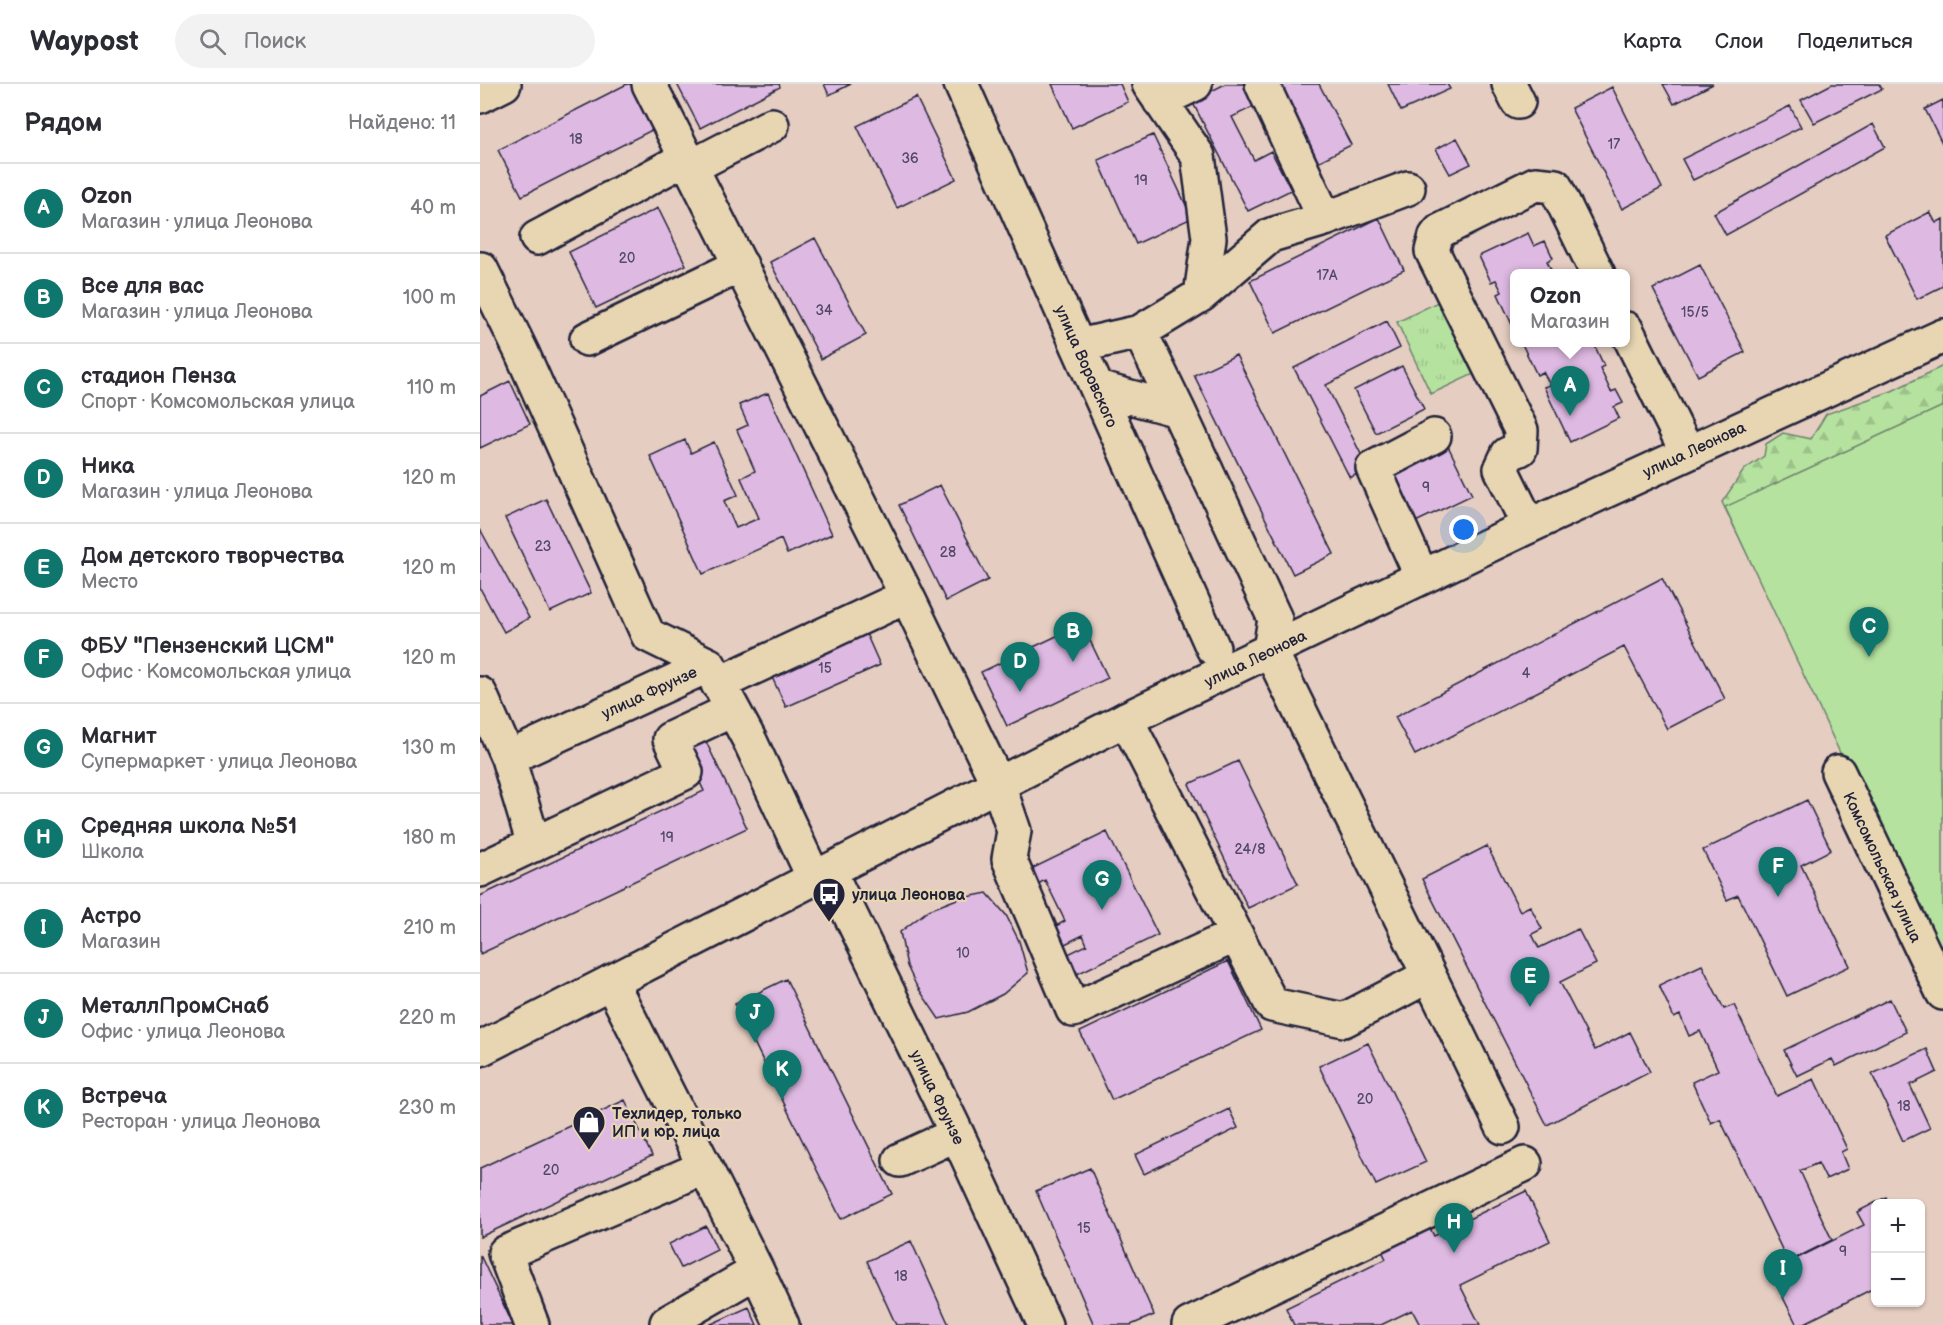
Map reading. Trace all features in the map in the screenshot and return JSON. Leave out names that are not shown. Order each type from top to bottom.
[{"type":"street","points":[[480,96],[504,84]]},
{"type":"street","points":[[649,84],[907,596],[998,784],[1014,831],[1009,859],[1073,1010],[1236,935]]},
{"type":"street","name":"улица Воровского","points":[[961,84],[1213,648]]},
{"type":"street","points":[[1195,84],[1155,92],[1198,156],[1209,238],[1201,295]]},
{"type":"street","points":[[1262,84],[1325,219]]},
{"type":"street","points":[[537,238],[689,162],[772,125]]},
{"type":"street","points":[[1529,526],[1501,469],[1508,454],[1520,449],[1521,430],[1432,251],[1433,244],[1440,231],[1535,184],[1548,184],[1555,186],[1596,269]]},
{"type":"street","points":[[1078,346],[1140,332],[1201,295],[1271,235],[1325,219],[1408,188]]},
{"type":"street","points":[[587,339],[741,265]]},
{"type":"street","points":[[486,266],[522,353],[648,635],[720,686]]},
{"type":"street","points":[[1140,332],[1275,619],[1270,650],[1503,1127]]},
{"type":"street","name":"улица Леонова","points":[[480,1049],[1126,719],[1529,526],[1943,336]]},
{"type":"street","points":[[1630,337],[1687,452]]},
{"type":"street","points":[[1097,388],[1178,410]]},
{"type":"street","points":[[1422,577],[1373,468],[1434,436]]},
{"type":"street","points":[[480,870],[686,772],[670,739],[720,686],[907,596]]},
{"type":"street","name":"улица Фрунзе","points":[[522,751],[720,686],[957,1134],[1045,1325]]},
{"type":"street","points":[[480,694],[522,751],[534,845]]},
{"type":"street","points":[[1126,719],[1272,1005],[1344,1020],[1428,976]]},
{"type":"street","name":"Комсомольская улица","points":[[1838,772],[1943,993]]},
{"type":"street","points":[[611,982],[782,1325]]},
{"type":"street","points":[[900,1160],[957,1134]]},
{"type":"street","points":[[1190,1325],[1525,1164]]},
{"type":"street","points":[[532,1325],[505,1253],[705,1167]]},
{"type":"street","points":[[668,1325],[667,1323],[757,1271]]},
{"type":"green space","points":[[1444,299],[1478,372],[1431,394],[1397,322]]},
{"type":"green space","points":[[1943,366],[1943,458],[1755,570],[1722,502],[1744,470],[1764,456],[1766,444],[1783,433],[1811,439],[1826,414],[1892,391]]},
{"type":"green space","points":[[1943,406],[1943,973],[1725,507]]},
{"type":"building","points":[[631,84],[654,129],[522,196],[498,150]]},
{"type":"building","points":[[677,84],[779,84],[780,87],[700,128]]},
{"type":"building","points":[[824,84],[851,84],[829,95]]},
{"type":"building","points":[[1052,84],[1120,84],[1128,102],[1072,128]]},
{"type":"building","points":[[1225,84],[1254,84],[1263,102],[1232,117],[1254,160],[1271,151],[1291,190],[1248,211],[1192,101]]},
{"type":"building","points":[[1272,84],[1319,84],[1351,145],[1314,164]]},
{"type":"building","points":[[1388,84],[1447,84],[1450,89],[1401,111]]},
{"type":"building","points":[[1663,84],[1713,84],[1674,104]]},
{"type":"building","points":[[1832,84],[1879,84],[1882,89],[1814,123],[1801,100]]},
{"type":"building","points":[[1612,87],[1662,188],[1622,209],[1571,108]]},
{"type":"building","points":[[916,97],[956,179],[897,208],[857,126]]},
{"type":"building","points":[[1943,100],[1943,145],[1925,109]]},
{"type":"building","points":[[1790,106],[1801,127],[1693,180],[1682,159]]},
{"type":"building","points":[[1873,124],[1885,147],[1726,235],[1714,213]]},
{"type":"building","points":[[1153,135],[1192,218],[1136,244],[1098,160]]},
{"type":"building","points":[[1457,138],[1471,164],[1450,174],[1436,149]]},
{"type":"building","points":[[658,208],[686,265],[596,308],[569,252]]},
{"type":"building","points":[[1930,212],[1936,223],[1943,219],[1943,286],[1917,299],[1885,235]]},
{"type":"building","points":[[1379,218],[1404,270],[1275,333],[1250,281]]},
{"type":"building","points":[[1528,233],[1534,246],[1545,241],[1553,258],[1547,261],[1551,269],[1510,269],[1510,320],[1498,294],[1502,292],[1496,280],[1491,282],[1479,256]]},
{"type":"building","points":[[815,238],[866,335],[821,359],[770,262]]},
{"type":"building","points":[[1700,265],[1745,352],[1698,376],[1653,289]]},
{"type":"building","points":[[1387,321],[1400,348],[1326,385],[1368,468],[1350,478],[1294,368]]},
{"type":"building","points":[[1523,347],[1595,347],[1604,366],[1600,368],[1611,392],[1616,390],[1623,403],[1614,407],[1619,418],[1570,442],[1544,387],[1550,385],[1543,372],[1537,375]]},
{"type":"building","points":[[1236,355],[1334,554],[1293,574],[1194,375]]},
{"type":"building","points":[[1402,366],[1424,409],[1376,433],[1354,390]]},
{"type":"building","points":[[510,381],[530,424],[480,448],[480,396]]},
{"type":"building","points":[[768,393],[832,534],[787,554],[781,539],[703,574],[650,456],[685,440],[691,453],[714,442],[738,495],[724,501],[736,528],[759,518],[741,478],[755,471],[737,430],[748,425],[739,405]]},
{"type":"building","points":[[1448,446],[1472,495],[1403,528],[1379,479]]},
{"type":"building","points":[[940,485],[988,580],[946,601],[899,505]]},
{"type":"building","points":[[546,499],[591,593],[550,612],[505,518]]},
{"type":"building","points":[[480,529],[529,618],[504,632],[480,588]]},
{"type":"building","points":[[1662,578],[1725,699],[1667,729],[1624,647],[1415,755],[1395,717]]},
{"type":"building","points":[[1082,624],[1108,678],[1007,726],[981,672]]},
{"type":"building","points":[[864,629],[880,665],[786,707],[769,671]]},
{"type":"building","points":[[701,731],[747,828],[480,954],[480,896],[704,791],[680,741]]},
{"type":"building","points":[[1238,761],[1298,884],[1248,908],[1189,784]]},
{"type":"building","points":[[1807,800],[1831,850],[1801,865],[1850,966],[1787,996],[1738,895],[1727,900],[1703,850]]},
{"type":"building","points":[[1107,832],[1158,935],[1075,975],[1066,955],[1087,945],[1083,935],[1065,944],[1056,926],[1065,921],[1045,880],[1033,887],[1025,872]]},
{"type":"building","points":[[1487,846],[1520,911],[1530,906],[1542,929],[1532,934],[1539,948],[1578,929],[1596,964],[1560,982],[1595,1050],[1630,1032],[1650,1072],[1547,1125],[1422,879]]},
{"type":"building","points":[[987,893],[1006,915],[1019,941],[1028,973],[1003,994],[968,1012],[939,1019],[916,985],[907,966],[900,932],[929,910],[957,899]]},
{"type":"building","points":[[1228,961],[1261,1030],[1112,1100],[1080,1032]]},
{"type":"building","points":[[1702,965],[1724,1009],[1734,1005],[1777,1096],[1814,1079],[1847,1149],[1841,1152],[1848,1169],[1826,1179],[1818,1163],[1800,1171],[1832,1240],[1788,1262],[1720,1119],[1711,1123],[1692,1082],[1718,1070],[1700,1031],[1689,1036],[1680,1015],[1674,1018],[1659,985]]},
{"type":"building","points":[[786,979],[892,1194],[841,1219],[735,1004]]},
{"type":"building","points":[[1890,999],[1906,1032],[1836,1066],[1832,1059],[1797,1076],[1784,1050]]},
{"type":"building","points":[[1368,1043],[1426,1162],[1376,1185],[1319,1066]]},
{"type":"building","points":[[1927,1049],[1937,1072],[1910,1085],[1930,1128],[1903,1141],[1872,1074]]},
{"type":"building","points":[[625,1100],[652,1156],[480,1237],[480,1168]]},
{"type":"building","points":[[1229,1109],[1238,1128],[1144,1174],[1135,1155]]},
{"type":"building","points":[[1090,1168],[1154,1315],[1131,1325],[1094,1325],[1036,1191]]},
{"type":"building","points":[[1526,1191],[1550,1241],[1460,1285],[1480,1325],[1420,1325],[1412,1310],[1381,1325],[1294,1325],[1286,1308],[1386,1259],[1380,1247],[1428,1224],[1434,1236]]},
{"type":"building","points":[[1871,1205],[1871,1290],[1797,1325],[1770,1272],[1864,1225],[1857,1212]]},
{"type":"building","points":[[706,1226],[717,1250],[681,1268],[669,1244]]},
{"type":"building","points":[[911,1241],[949,1325],[896,1325],[881,1292],[867,1261]]},
{"type":"building","points":[[480,1255],[513,1325],[480,1325]]},
{"type":"building","points":[[749,1307],[757,1325],[709,1325]]},
{"type":"place","name":"Ozon","points":[[1570,416]]},
{"type":"place","name":"стадион Пенза","points":[[1869,657]]},
{"type":"place","name":"Все для вас","points":[[1073,662]]},
{"type":"place","name":"Ника","points":[[1020,692]]},
{"type":"place","name":"ФБУ \"Пензенский ЦСМ\"","points":[[1778,897]]},
{"type":"place","name":"Магнит","points":[[1102,910]]},
{"type":"place","name":"улица Леонова","points":[[829,923]]},
{"type":"place","name":"Дом детского творчества","points":[[1530,1007]]},
{"type":"place","name":"МеталлПромСнаб","points":[[755,1043]]},
{"type":"place","name":"Встреча","points":[[782,1100]]},
{"type":"place","name":"Техлидер, только ИП и юр. лица","points":[[589,1151]]},
{"type":"place","name":"Средняя школа №51","points":[[1454,1253]]},
{"type":"place","name":"Астро","points":[[1783,1299]]}]
